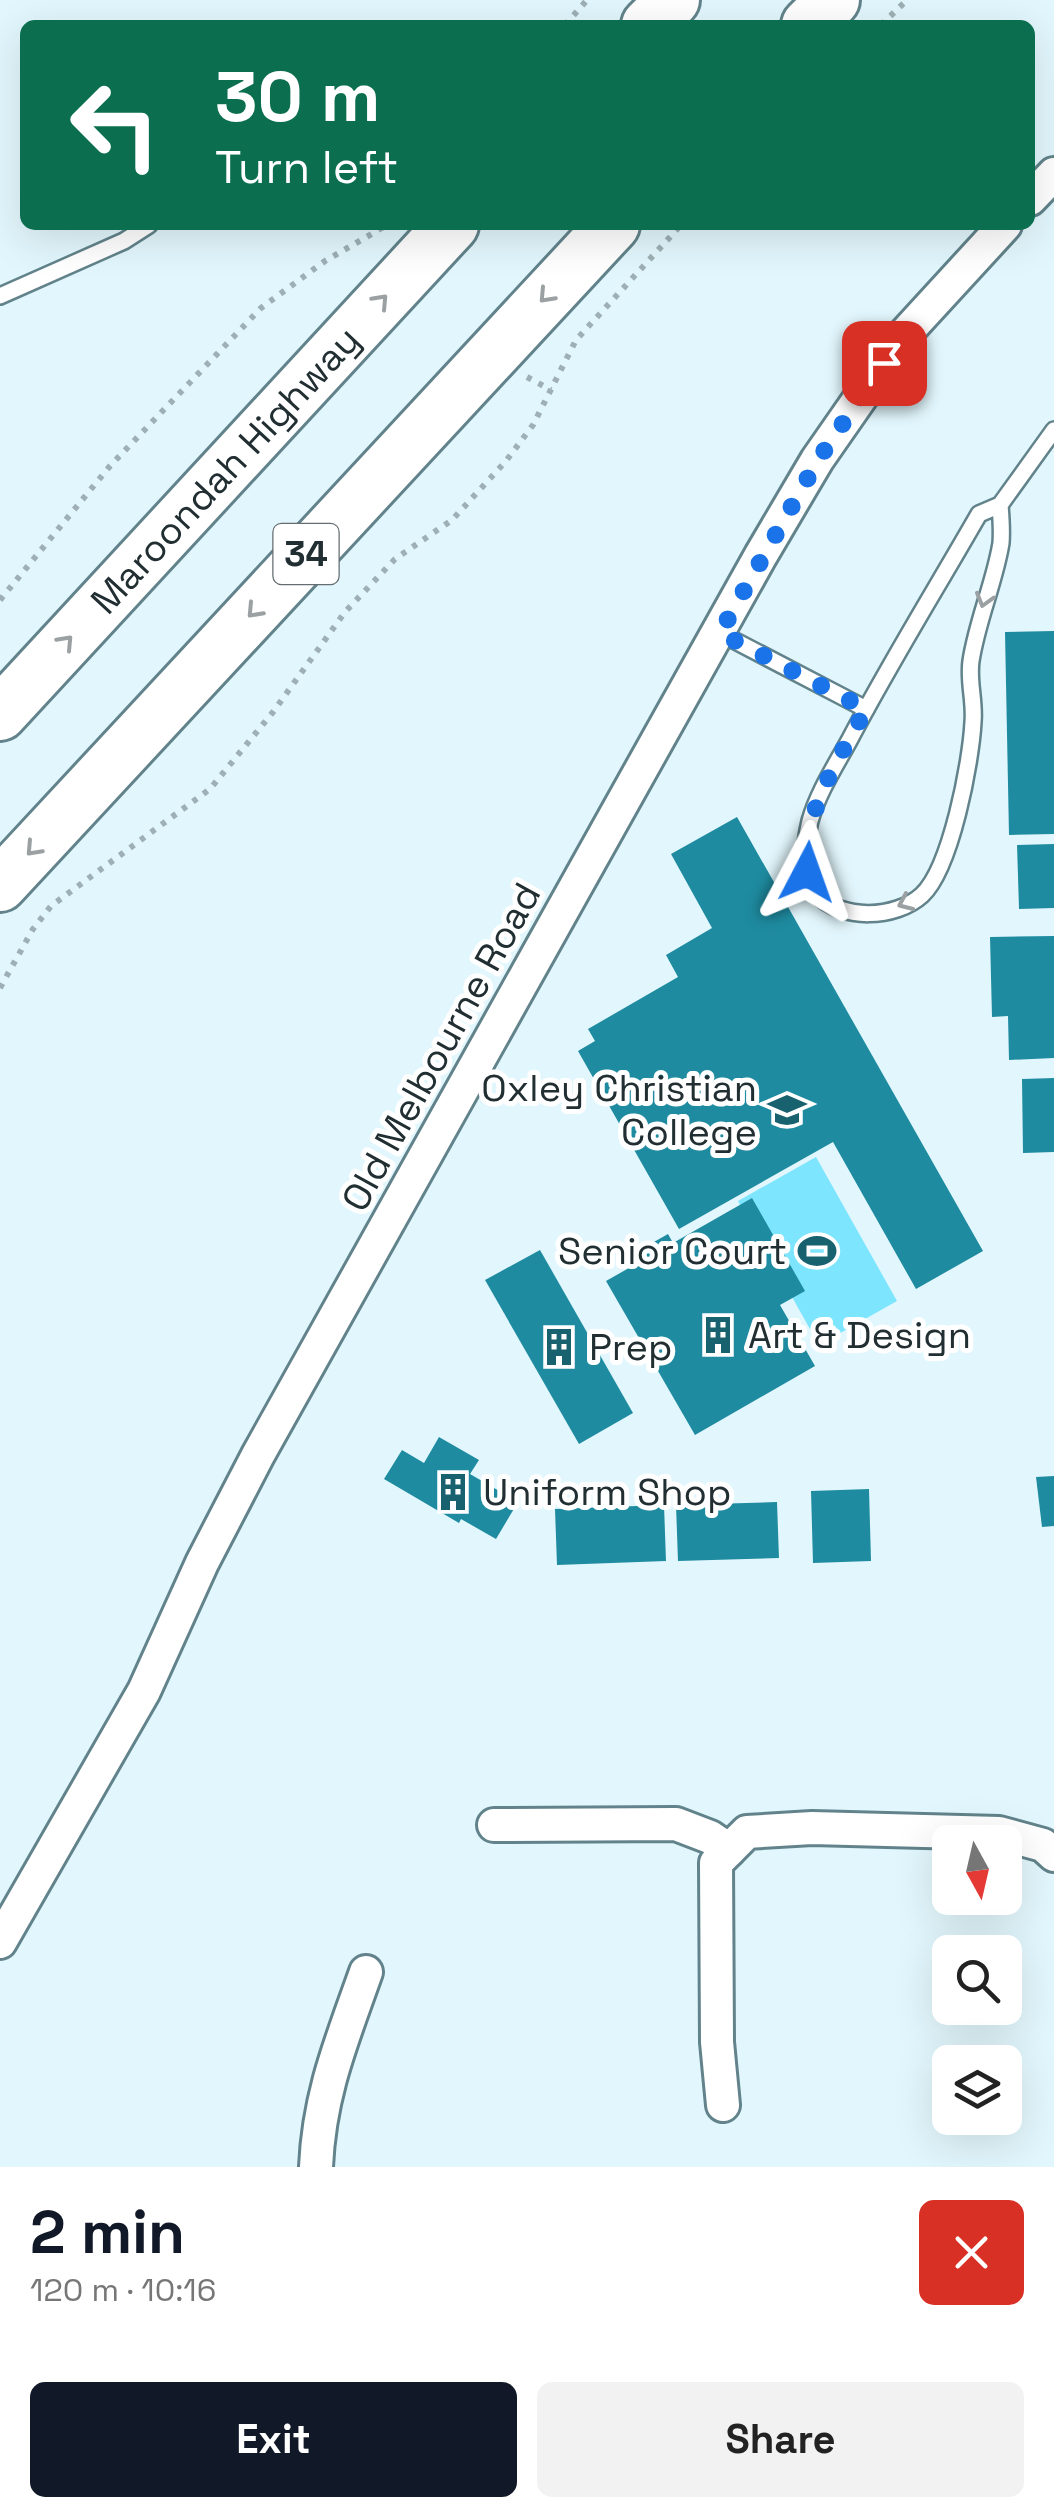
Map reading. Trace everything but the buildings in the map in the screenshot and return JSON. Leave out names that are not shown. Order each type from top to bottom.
[{"type":"highway","points":[[653,20],[673,0]]},
{"type":"highway","points":[[813,20],[834,0]]},
{"type":"highway","name":"Maroondah Highway","points":[[0,714],[447,230]]},
{"type":"highway","name":"34","points":[[0,885],[608,230]]},
{"type":"street","points":[[1035,194],[1054,174]]},
{"type":"street","name":"Old Melbourne Road","points":[[0,1942],[144,1691],[202,1563],[258,1455],[808,476],[904,335],[1000,230]]},
{"type":"street","points":[[494,1825],[676,1824],[710,1837],[729,1850]]},
{"type":"street","points":[[723,2105],[718,2042],[716,1863],[747,1832],[812,1828],[1000,1834],[1043,1845],[1054,1855]]},
{"type":"street","points":[[316,2167],[327,2080],[366,1972]]},
{"type":"lane","points":[[0,296],[141,230]]},
{"type":"lane","points":[[1000,505],[1001,543],[979,617],[970,667],[974,719],[966,781],[948,844],[922,896],[879,914],[842,908],[815,892],[807,872],[805,850],[818,799],[980,514],[1000,505],[1054,430]]},
{"type":"lane","points":[[720,633],[866,709]]},
{"type":"path","points":[[569,20],[587,0]]},
{"type":"path","points":[[886,20],[907,0]]},
{"type":"path","points":[[0,600],[110,466],[261,308],[324,261],[378,230]]},
{"type":"path","points":[[0,988],[33,929],[51,906],[210,789],[273,712],[345,612],[395,559],[452,520],[506,461],[532,425],[576,340],[676,230]]},
{"type":"path","points":[[521,374],[550,390]]},
{"type":"shaded area","name":"Senior Court","points":[[816,1157],[897,1301],[819,1345],[738,1201]]},
{"type":"place","name":"Oxley Christian College","points":[[787,1110]]},
{"type":"place","name":"Senior Court","points":[[817,1251]]},
{"type":"place","name":"Art & Design","points":[[718,1335]]},
{"type":"place","name":"Prep","points":[[559,1347]]},
{"type":"place","name":"Uniform Shop","points":[[453,1492]]},
{"type":"route","points":[[807,872],[805,850],[810,820],[866,709],[720,633],[818,460],[884,363]]}]
